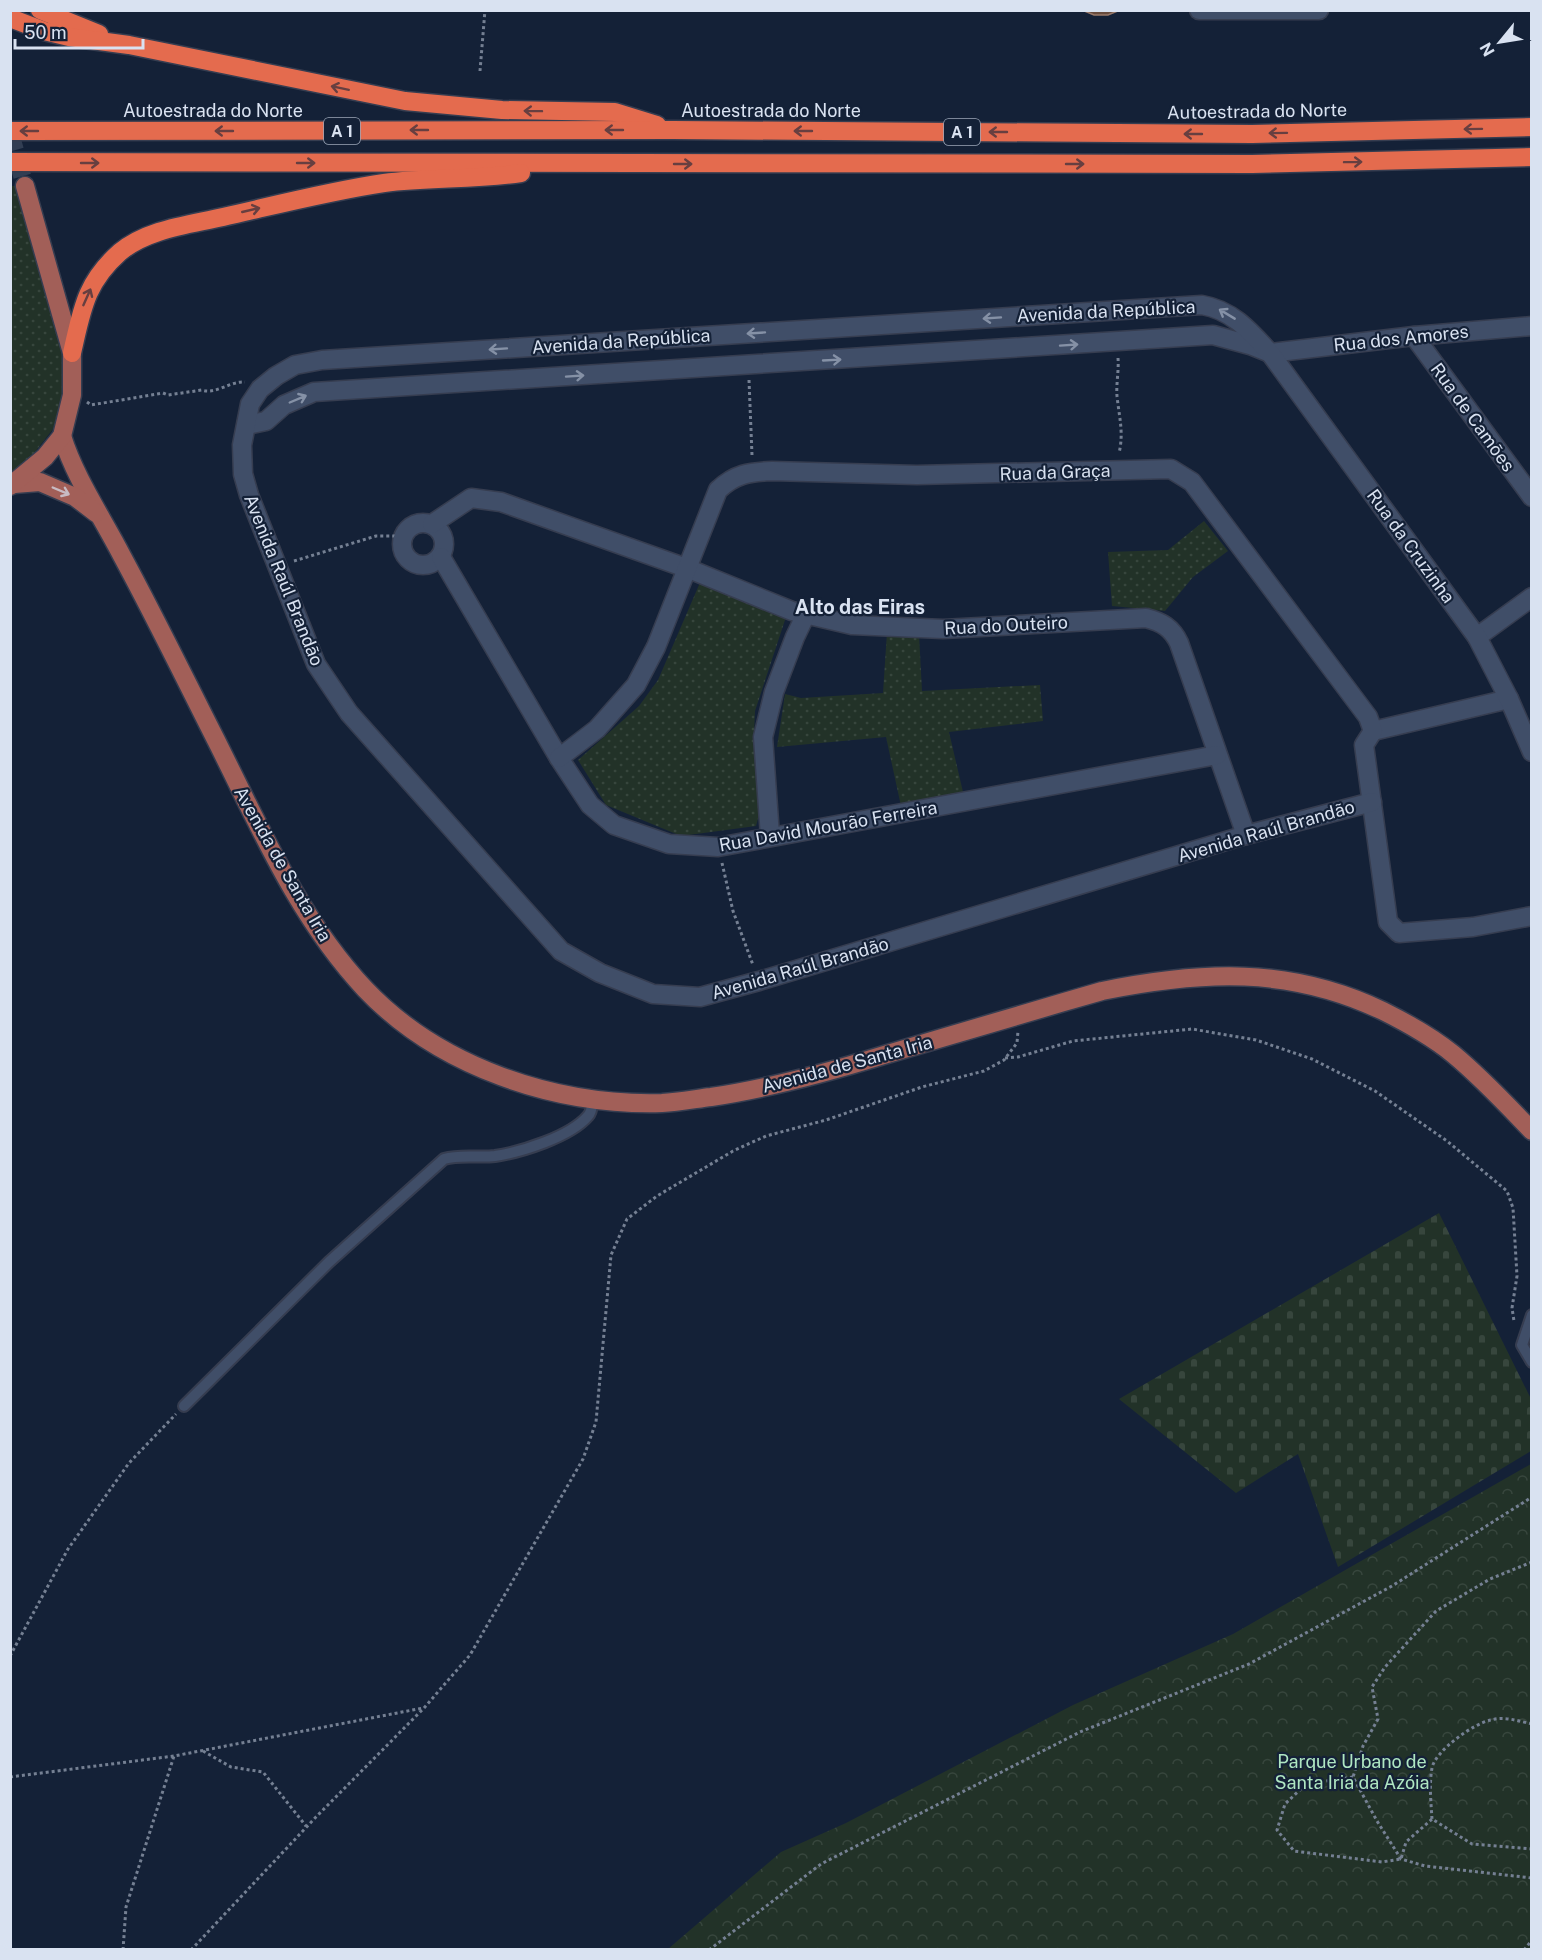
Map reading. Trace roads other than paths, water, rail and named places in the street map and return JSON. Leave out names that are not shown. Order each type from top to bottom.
[{"type":"highway","points":[[40,10],[129,45]]},
{"type":"highway","points":[[10,18],[44,32],[129,45],[405,100],[502,110],[615,112],[673,130]]},
{"type":"highway","name":"Autoestrada do Norte","points":[[10,131],[673,130],[1252,134],[1532,127]]},
{"type":"highway","name":"A 1","points":[[10,162],[1252,164],[1532,157]]},
{"type":"highway","points":[[72,353],[85,298],[100,274],[120,252],[140,238],[170,228],[333,192],[386,183],[497,177],[582,164]]},
{"type":"main road","points":[[12,485],[45,457],[62,436],[72,395],[72,353],[26,186]]},
{"type":"main road","name":"Avenida de Santa Iria","points":[[62,436],[67,453],[278,861],[307,912],[330,947],[366,990],[406,1026],[454,1055],[528,1085],[566,1095],[624,1103],[665,1103],[746,1092],[802,1080],[1102,991],[1147,982],[1203,976],[1251,976],[1306,983],[1356,998],[1405,1022],[1451,1053],[1492,1089],[1529,1129]]},
{"type":"main road","name":"Avenida de Santa Iria","points":[[12,485],[40,482],[75,497],[102,518]]},
{"type":"street","points":[[1199,10],[1319,10]]},
{"type":"street","name":"Avenida da República","points":[[1202,305],[1216,307],[1231,315],[1270,353],[1214,335],[314,392],[284,405],[266,421],[247,425],[250,404],[260,389],[276,375],[295,365],[322,360],[1202,305]]},
{"type":"street","name":"Rua dos Amores","points":[[1270,353],[1414,336],[1532,326]]},
{"type":"street","points":[[789,331],[791,362]]},
{"type":"street","name":"Rua de Camões","points":[[1414,336],[1532,497]]},
{"type":"street","name":"Rua da Cruzinha","points":[[1270,353],[1477,637],[1509,699],[1532,752]]},
{"type":"street","name":"Avenida Raúl Brandão","points":[[247,425],[242,445],[243,474],[249,495],[316,664],[349,713],[561,951],[600,973],[653,994],[700,997],[1246,836],[1372,802]]},
{"type":"street","name":"Rua da Graça","points":[[560,758],[597,729],[636,685],[656,647],[689,569],[718,490],[730,479],[752,471],[928,475],[1171,469],[1192,482],[1368,717],[1373,731]]},
{"type":"street","name":"Rua do Outeiro","points":[[432,524],[471,498],[501,502],[689,569],[792,611],[852,626],[943,629],[1146,618],[1159,622],[1174,632],[1179,643],[1246,836]]},
{"type":"street","points":[[418,523],[432,524],[443,535],[445,542],[441,557],[430,565],[423,566],[411,562],[402,549],[407,529],[418,523]]},
{"type":"street","name":"Rua David Mourão Ferreira","points":[[441,557],[590,805],[614,825],[669,844],[718,847],[1217,755]]},
{"type":"street","points":[[1477,637],[1532,597]]},
{"type":"street","points":[[770,836],[763,737],[774,692],[806,614]]},
{"type":"street","points":[[1509,699],[1373,731],[1364,745],[1388,922],[1399,933],[1473,927],[1532,916]]},
{"type":"lane","points":[[184,1406],[329,1262],[444,1159],[495,1156],[551,1141],[577,1126],[590,1115],[593,1099]]},
{"type":"lane","points":[[1531,1315],[1522,1345],[1532,1362]]},
{"type":"tunnel","points":[[10,133],[25,186]]},
{"type":"district","name":"Alto das Eiras","points":[[860,607]]},
{"type":"park label","name":"Parque Urbano de Santa Iria da Azóia","points":[[1352,1771]]}]
